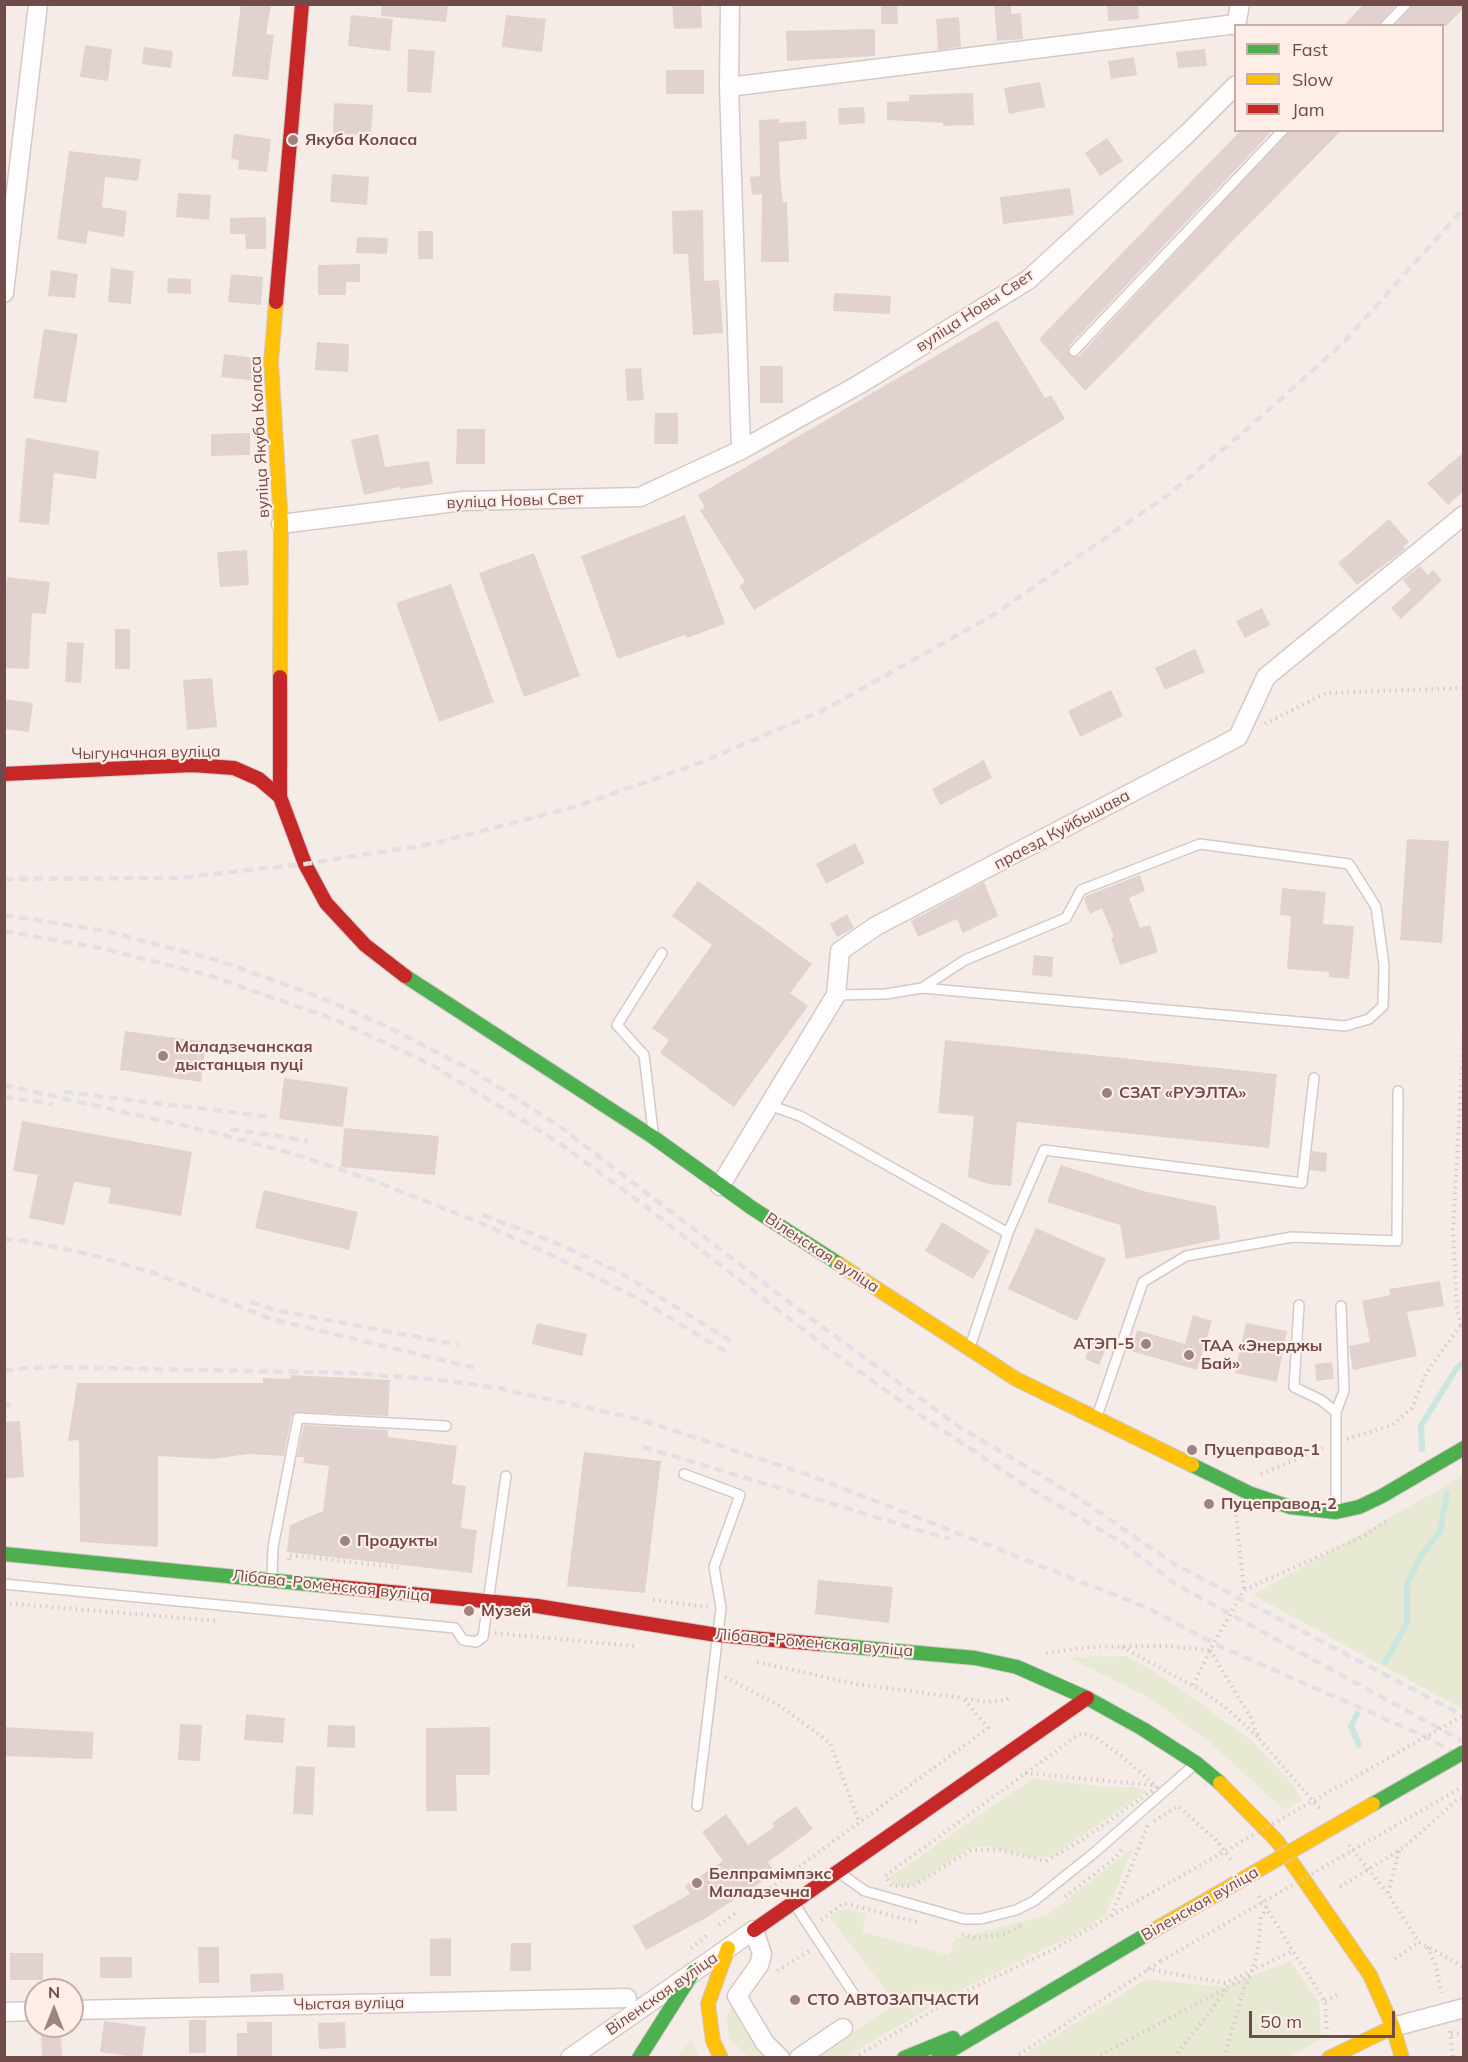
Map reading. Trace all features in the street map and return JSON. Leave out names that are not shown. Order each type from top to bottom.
[{"type":"main road","name":"вуліца Якуба Коласа","points":[[280,797],[281,524],[271,362],[302,4]]},
{"type":"main road","name":"Чыгуначная вуліца","points":[[4,774],[192,765],[234,768],[259,779],[280,797]]},
{"type":"main road","name":"Віленская вуліца","points":[[280,797],[305,864],[326,903],[365,945],[410,980],[653,1137],[720,1186],[1016,1379],[1249,1493],[1290,1508],[1336,1512],[1359,1507],[1464,1448]]},
{"type":"main road","name":"Лібава-Роменская вуліца","points":[[4,1554],[537,1606],[717,1635],[994,1660],[1017,1667],[1087,1698],[1143,1729],[1196,1763],[1234,1796],[1277,1841],[1370,1976],[1393,2027],[1402,2058]]},
{"type":"main road","points":[[754,1930],[839,1873],[1087,1698]]},
{"type":"main road","name":"Віленская вуліца","points":[[938,2058],[1149,1933],[1464,1752]]},
{"type":"main road","points":[[721,2058],[713,2041],[708,2004],[728,1948]]},
{"type":"main road","points":[[639,2058],[694,1971]]},
{"type":"main road","points":[[904,2058],[1008,2017]]},
{"type":"main road","points":[[953,2058],[1008,2017]]},
{"type":"main road","points":[[1329,2058],[1393,2027]]},
{"type":"street","points":[[4,293],[38,4]]},
{"type":"street","points":[[730,4],[729,87],[741,450]]},
{"type":"street","points":[[1236,24],[1239,4]]},
{"type":"street","points":[[729,87],[1234,25]]},
{"type":"street","name":"вуліца Новы Свет","points":[[281,524],[463,501],[640,497],[741,450],[860,384],[1028,280],[1234,88]]},
{"type":"street","points":[[1238,737],[1266,677],[1464,515]]},
{"type":"street","name":"праезд Куйбышава","points":[[720,1186],[836,995],[840,951],[876,926],[1238,737]]},
{"type":"street","points":[[754,1930],[762,1954],[759,1965],[737,1996],[765,2043],[780,2058]]},
{"type":"street","name":"Віленская вуліца","points":[[570,2058],[754,1930]]},
{"type":"street","name":"Чыстая вуліца","points":[[84,2010],[627,1998]]},
{"type":"street","points":[[1393,2027],[1464,2008]]},
{"type":"street","points":[[4,2012],[24,2011]]},
{"type":"street","points":[[799,2058],[843,2028]]},
{"type":"lane","points":[[1387,24],[1406,4]]},
{"type":"lane","points":[[1074,351],[1281,132]]},
{"type":"lane","points":[[836,995],[886,994],[921,988],[1345,1026],[1369,1018],[1383,1006],[1384,965],[1376,907],[1348,864],[1200,844],[1081,890],[1066,918],[965,960],[921,988]]},
{"type":"lane","points":[[653,1137],[644,1055],[617,1025],[662,953]]},
{"type":"lane","points":[[969,1349],[1008,1233],[1044,1150],[1302,1183],[1314,1078]]},
{"type":"lane","points":[[1096,1418],[1143,1282],[1186,1256],[1292,1237],[1396,1241],[1398,1091]]},
{"type":"lane","points":[[769,1105],[800,1116],[872,1159],[1008,1233]]},
{"type":"lane","points":[[1299,1305],[1294,1387],[1321,1400],[1335,1412]]},
{"type":"lane","points":[[1336,1512],[1335,1412],[1344,1391],[1341,1306]]},
{"type":"lane","points":[[272,1581],[273,1547],[298,1418],[446,1426]]},
{"type":"lane","points":[[684,1474],[740,1495],[714,1567],[721,1608],[697,1806]]},
{"type":"lane","points":[[4,1584],[455,1628],[463,1640],[476,1642],[483,1637],[506,1476]]},
{"type":"lane","points":[[839,1873],[865,1891],[964,1919],[981,1919],[1017,1910],[1034,1901],[1094,1853],[1196,1763]]},
{"type":"lane","points":[[794,1903],[855,1996]]},
{"type":"path","points":[[1238,737],[1326,693],[1464,688]]},
{"type":"path","points":[[1464,1031],[1453,1230],[1457,1312],[1464,1333]]},
{"type":"path","points":[[1257,1476],[1336,1443],[1392,1425],[1412,1408],[1426,1373],[1461,1325]]},
{"type":"path","points":[[1193,1685],[1244,1590],[1364,1536],[1391,1517]]},
{"type":"path","points":[[1046,1653],[1090,1647],[1166,1646],[1210,1650]]},
{"type":"path","points":[[1122,1647],[1193,1685],[1224,1706],[1259,1738]]},
{"type":"path","points":[[714,1671],[780,1706],[830,1743],[870,1851]]},
{"type":"path","points":[[763,1893],[988,1728],[963,1698],[987,1702],[1006,1700],[1011,1696]]},
{"type":"path","points":[[854,2058],[964,1992],[1054,1949],[1464,1715]]},
{"type":"path","points":[[1026,1774],[1156,1786],[1123,1757],[1096,1738],[1084,1734],[1078,1735],[885,1876],[892,1886],[913,1886],[971,1850],[1000,1850],[1046,1861],[1082,1840]]},
{"type":"path","points":[[1014,2058],[1147,1969],[1464,1786]]},
{"type":"path","points":[[1340,1887],[1399,1850],[1464,1798]]},
{"type":"path","points":[[1174,1801],[1178,1806]]},
{"type":"path","points":[[1111,1916],[1142,1839]]},
{"type":"path","points":[[1388,1894],[1399,1850]]},
{"type":"path","points":[[821,1920],[844,1903]]},
{"type":"path","points":[[689,1949],[744,1907]]},
{"type":"path","points":[[1224,2058],[1244,1989],[1258,1951],[1261,1918],[1267,1907]]},
{"type":"path","points":[[1395,1959],[1419,1942]]},
{"type":"path","points":[[1427,1946],[1436,1965],[1441,1993]]},
{"type":"path","points":[[1147,1969],[1225,1983],[1293,1951],[1325,2001],[1327,2034]]},
{"type":"path","points":[[1095,2058],[1252,1972]]},
{"type":"path","points":[[1174,2058],[1230,1986]]},
{"type":"path","points":[[1325,2001],[1340,1994]]},
{"type":"path","points":[[1453,2058],[1451,2032],[1464,2032]]},
{"type":"green space","points":[[1463,1476],[1462,1709],[1253,1595]]},
{"type":"green space","points":[[1127,1656],[1172,1683],[1252,1741],[1288,1779],[1302,1800],[1284,1810],[1206,1739],[1147,1697],[1068,1657]]},
{"type":"green space","points":[[1033,1778],[1104,1787],[1136,1787],[1146,1790],[1145,1793],[1051,1857],[1031,1857],[986,1846],[970,1848],[914,1885],[899,1886],[890,1881],[890,1877]]},
{"type":"green space","points":[[1133,1848],[1106,1914],[1082,1931],[962,1989],[846,2057],[817,2057],[896,2003],[829,1917],[845,1908],[867,1914],[862,1932],[949,1955],[955,1939],[1047,1915]]},
{"type":"green space","points":[[1290,1961],[1319,2002],[1321,2039],[1289,2057],[1021,2057],[1146,1979],[1224,1987]]},
{"type":"green space","points":[[733,2004],[758,2052],[768,2057],[748,2057],[730,2039],[726,2018]]},
{"type":"green space","points":[[691,2040],[699,2057],[678,2057]]},
{"type":"building","points":[[241,4],[271,4],[266,34],[274,35],[268,80],[232,76]]},
{"type":"building","points":[[382,4],[448,4],[446,22],[381,16]]},
{"type":"building","points":[[672,4],[701,4],[702,28],[674,29]]},
{"type":"building","points":[[881,4],[897,4],[898,24],[881,24]]},
{"type":"building","points":[[994,4],[1011,4],[1011,14],[1021,13],[1023,39],[997,41]]},
{"type":"building","points":[[1107,4],[1138,4],[1139,19],[1108,21]]},
{"type":"building","points":[[1364,4],[1396,4],[1380,24],[1345,24]]},
{"type":"building","points":[[1413,4],[1464,4],[1464,8],[1446,26],[1444,24],[1397,24]]},
{"type":"building","points":[[351,15],[393,19],[390,51],[348,46]]},
{"type":"building","points":[[506,15],[546,19],[542,52],[502,47]]},
{"type":"building","points":[[959,17],[961,47],[938,50],[936,19]]},
{"type":"building","points":[[875,29],[875,56],[787,61],[786,31]]},
{"type":"building","points":[[85,45],[112,49],[108,81],[80,77]]},
{"type":"building","points":[[144,47],[173,51],[171,68],[142,64]]},
{"type":"building","points":[[408,49],[435,51],[431,93],[407,92]]},
{"type":"building","points":[[1205,49],[1207,66],[1178,68],[1176,52]]},
{"type":"building","points":[[1134,57],[1137,75],[1111,79],[1108,61]]},
{"type":"building","points":[[666,70],[704,70],[704,94],[666,94]]},
{"type":"building","points":[[1040,82],[1045,107],[1009,114],[1004,88]]},
{"type":"building","points":[[973,93],[974,125],[943,126],[943,123],[887,120],[887,102],[909,101],[909,95]]},
{"type":"building","points":[[334,103],[373,105],[371,135],[333,134]]},
{"type":"building","points":[[864,107],[865,123],[839,125],[838,108]]},
{"type":"building","points":[[779,119],[779,123],[806,121],[807,139],[779,142],[783,202],[787,202],[789,262],[761,262],[762,194],[752,195],[750,177],[760,176],[759,120]]},
{"type":"building","points":[[1239,132],[1271,132],[1069,346],[1070,356],[1079,356],[1288,132],[1340,132],[1085,391],[1039,339]]},
{"type":"building","points":[[234,134],[271,139],[267,172],[238,169],[239,160],[231,159]]},
{"type":"building","points":[[1107,138],[1123,161],[1100,176],[1085,153]]},
{"type":"building","points":[[69,151],[141,159],[138,181],[105,177],[102,207],[127,211],[124,237],[88,231],[86,244],[57,239]]},
{"type":"building","points":[[332,174],[369,177],[367,205],[330,202]]},
{"type":"building","points":[[1070,188],[1074,215],[1003,224],[1000,197]]},
{"type":"building","points":[[178,193],[211,195],[209,220],[176,217]]},
{"type":"building","points":[[703,210],[704,281],[719,280],[723,333],[693,335],[688,254],[673,254],[672,211]]},
{"type":"building","points":[[266,217],[266,249],[246,249],[245,234],[230,234],[230,218]]},
{"type":"building","points":[[418,231],[433,231],[433,259],[418,259]]},
{"type":"building","points":[[357,237],[388,238],[387,254],[356,253]]},
{"type":"building","points":[[360,264],[360,282],[346,282],[346,295],[318,295],[318,265]]},
{"type":"building","points":[[111,268],[134,271],[131,304],[108,302]]},
{"type":"building","points":[[51,270],[78,274],[75,298],[48,296]]},
{"type":"building","points":[[231,274],[263,277],[261,305],[228,302]]},
{"type":"building","points":[[168,278],[191,279],[191,294],[167,293]]},
{"type":"building","points":[[834,293],[891,296],[890,314],[833,311]]},
{"type":"building","points":[[997,320],[1045,398],[1051,395],[1065,419],[754,610],[739,586],[745,582],[700,510],[705,508],[698,495]]},
{"type":"building","points":[[44,329],[78,334],[66,403],[33,398]]},
{"type":"building","points":[[317,342],[349,344],[348,372],[315,370]]},
{"type":"building","points":[[224,354],[256,358],[257,381],[221,377]]},
{"type":"building","points":[[760,366],[783,366],[783,403],[760,403]]},
{"type":"building","points":[[641,368],[644,400],[627,401],[625,369]]},
{"type":"building","points":[[655,413],[678,413],[678,444],[654,444]]},
{"type":"building","points":[[457,429],[485,429],[485,464],[456,464]]},
{"type":"building","points":[[250,433],[250,455],[211,456],[211,434]]},
{"type":"building","points":[[378,434],[385,467],[429,461],[433,484],[400,489],[400,487],[364,495],[351,440]]},
{"type":"building","points":[[26,438],[99,451],[96,479],[54,473],[49,525],[19,522]]},
{"type":"building","points":[[1464,452],[1464,491],[1448,505],[1427,483]]},
{"type":"building","points":[[685,515],[725,624],[687,638],[685,635],[618,659],[581,556]]},
{"type":"building","points":[[1389,519],[1409,542],[1403,547],[1405,549],[1357,585],[1338,563]]},
{"type":"building","points":[[247,550],[249,585],[220,587],[217,552]]},
{"type":"building","points":[[534,553],[580,676],[524,697],[479,573]]},
{"type":"building","points":[[1420,566],[1428,575],[1433,570],[1442,580],[1401,619],[1391,608],[1411,590],[1403,580]]},
{"type":"building","points":[[7,577],[50,582],[46,614],[32,613],[29,669],[4,668],[4,602]]},
{"type":"building","points":[[451,584],[494,702],[439,722],[396,603]]},
{"type":"building","points":[[1262,608],[1270,625],[1245,638],[1236,621]]},
{"type":"building","points":[[115,629],[130,629],[130,669],[115,669]]},
{"type":"building","points":[[67,642],[84,643],[81,683],[65,682]]},
{"type":"building","points":[[1195,649],[1205,672],[1165,690],[1155,668]]},
{"type":"building","points":[[212,678],[217,727],[187,730],[183,680]]},
{"type":"building","points":[[1111,690],[1123,716],[1080,737],[1068,711]]},
{"type":"building","points":[[4,699],[33,703],[29,732],[4,729]]},
{"type":"building","points":[[984,760],[992,778],[940,805],[932,789]]},
{"type":"building","points":[[1407,839],[1449,841],[1442,943],[1400,940]]},
{"type":"building","points":[[855,843],[865,863],[826,884],[816,864]]},
{"type":"building","points":[[1140,875],[1145,891],[1129,898],[1140,928],[1150,925],[1158,952],[1120,965],[1111,938],[1114,937],[1102,908],[1090,914],[1084,899],[1086,896]]},
{"type":"building","points":[[698,881],[812,964],[790,993],[808,1006],[734,1107],[660,1053],[669,1040],[652,1028],[712,945],[672,916]]},
{"type":"building","points":[[984,882],[998,916],[963,933],[957,919],[918,937],[911,921]]},
{"type":"building","points":[[1282,888],[1326,892],[1323,924],[1354,926],[1349,979],[1329,977],[1329,972],[1287,969],[1291,916],[1280,915]]},
{"type":"building","points":[[847,914],[854,928],[837,937],[830,924]]},
{"type":"building","points":[[1034,955],[1053,957],[1052,977],[1032,975]]},
{"type":"building","name":"Маладзечанская дыстанцыя пуці","points":[[125,1031],[206,1042],[201,1082],[120,1070]]},
{"type":"building","name":"СЗАТ «РУЭЛТА»","points":[[945,1040],[1277,1074],[1269,1148],[1017,1122],[1011,1186],[988,1184],[968,1177],[974,1116],[938,1113]]},
{"type":"building","points":[[284,1078],[348,1087],[343,1127],[279,1119]]},
{"type":"building","points":[[22,1121],[192,1152],[181,1216],[108,1203],[111,1188],[74,1182],[64,1225],[29,1218],[38,1175],[13,1171]]},
{"type":"building","points":[[344,1128],[439,1136],[435,1175],[341,1167]]},
{"type":"building","points":[[1312,1151],[1327,1153],[1326,1172],[1310,1170]]},
{"type":"building","points":[[1061,1165],[1143,1191],[1216,1206],[1220,1239],[1126,1259],[1120,1225],[1047,1202]]},
{"type":"building","points":[[264,1190],[358,1212],[349,1250],[255,1228]]},
{"type":"building","points":[[942,1222],[990,1251],[973,1279],[925,1251]]},
{"type":"building","points":[[1036,1228],[1106,1259],[1077,1321],[1008,1289]]},
{"type":"building","points":[[1440,1281],[1444,1306],[1407,1312],[1417,1356],[1353,1370],[1349,1346],[1370,1342],[1362,1301],[1390,1295],[1389,1289]]},
{"type":"building","points":[[1193,1315],[1212,1321],[1197,1370],[1131,1351],[1137,1330],[1185,1344]]},
{"type":"building","points":[[537,1323],[587,1334],[582,1356],[532,1344]]},
{"type":"building","points":[[1246,1323],[1287,1331],[1277,1382],[1235,1373]]},
{"type":"building","points":[[1092,1342],[1106,1348],[1099,1365],[1085,1359]]},
{"type":"building","points":[[1332,1362],[1334,1379],[1316,1381],[1315,1364]]},
{"type":"building","points":[[291,1375],[390,1380],[388,1416],[296,1412],[291,1417],[284,1456],[248,1454],[213,1459],[158,1456],[158,1547],[80,1542],[79,1440],[68,1441],[77,1383],[263,1383],[263,1378],[290,1379]]},
{"type":"building","points":[[20,1421],[24,1477],[4,1479],[4,1422]]},
{"type":"building","points":[[304,1425],[388,1430],[388,1437],[457,1446],[452,1484],[466,1486],[461,1528],[477,1530],[472,1573],[287,1552],[290,1525],[323,1511],[329,1466],[303,1463],[304,1457],[297,1457]]},
{"type":"building","points":[[584,1452],[661,1461],[645,1593],[567,1586]]},
{"type":"building","points":[[818,1580],[893,1587],[889,1623],[815,1614]]},
{"type":"building","points":[[246,1714],[285,1718],[283,1743],[244,1740]]},
{"type":"building","points":[[180,1724],[202,1725],[200,1761],[178,1760]]},
{"type":"building","points":[[328,1725],[355,1726],[355,1748],[327,1747]]},
{"type":"building","points":[[4,1727],[94,1732],[92,1759],[4,1756]]},
{"type":"building","points":[[490,1727],[490,1775],[456,1775],[457,1811],[426,1811],[426,1728]]},
{"type":"building","points":[[296,1766],[315,1767],[313,1815],[293,1814]]},
{"type":"building","points":[[796,1806],[813,1829],[768,1862],[775,1873],[706,1918],[646,1950],[633,1926],[690,1894],[685,1886],[723,1861],[702,1832],[726,1814],[748,1845],[774,1827],[772,1823]]},
{"type":"building","points":[[451,1938],[451,1976],[430,1976],[430,1939]]},
{"type":"building","points":[[511,1943],[531,1943],[531,1971],[510,1971]]},
{"type":"building","points":[[198,1947],[219,1947],[219,1983],[199,1983]]},
{"type":"building","points":[[10,1953],[43,1953],[43,1978],[10,1980]]},
{"type":"building","points":[[100,1957],[132,1957],[132,1978],[100,1978]]},
{"type":"building","points":[[283,1973],[284,1990],[251,1992],[250,1974]]},
{"type":"building","points":[[189,2020],[206,2020],[206,2053],[189,2053]]},
{"type":"building","points":[[104,2021],[146,2027],[142,2058],[100,2052]]},
{"type":"building","points":[[247,2022],[272,2022],[272,2058],[237,2058],[237,2033],[247,2033]]},
{"type":"building","points":[[345,2022],[346,2048],[319,2049],[318,2023]]},
{"type":"building","points":[[41,2038],[61,2038],[62,2058],[42,2058]]},
{"type":"waterway","points":[[1422,1449],[1421,1426],[1456,1369],[1464,1362]]},
{"type":"waterway","points":[[1385,1662],[1407,1623],[1407,1585],[1420,1557],[1440,1532],[1447,1493]]},
{"type":"waterway","points":[[1357,1714],[1351,1726],[1359,1745]]},
{"type":"railway","points":[[4,879],[177,878],[305,864],[431,844],[578,806],[702,762],[824,710],[990,617],[1168,495],[1245,431],[1342,344],[1464,208]]},
{"type":"railway","points":[[4,915],[105,931],[217,960],[317,996],[382,1024],[475,1072],[559,1126],[798,1309],[958,1426],[1077,1497],[1176,1565],[1464,1716]]},
{"type":"railway","points":[[4,931],[101,948],[211,976],[336,1020],[432,1065],[558,1142],[641,1203],[827,1348],[920,1415],[1029,1488],[1121,1542],[1177,1585],[1464,1742]]},
{"type":"railway","points":[[4,1085],[212,1132],[291,1153],[374,1181],[476,1221],[558,1258],[639,1299],[728,1353]]},
{"type":"railway","points":[[64,1092],[270,1117]]},
{"type":"railway","points":[[4,1097],[53,1104]]},
{"type":"railway","points":[[230,1129],[308,1141]]},
{"type":"railway","points":[[483,1215],[554,1242],[619,1272],[736,1344]]},
{"type":"railway","points":[[4,1239],[32,1242],[92,1255],[154,1273],[271,1319],[480,1369]]},
{"type":"railway","points":[[251,1302],[275,1310],[459,1345]]},
{"type":"railway","points":[[4,1370],[47,1367],[349,1373],[431,1379],[498,1388],[638,1419],[812,1476],[1148,1608],[1215,1644],[1426,1737],[1464,1758]]},
{"type":"railway","points":[[4,1405],[11,1405]]},
{"type":"railway","points":[[643,1447],[949,1539]]},
{"type":"traffic: fast","points":[[405,976],[653,1137],[752,1208],[839,1264]]},
{"type":"traffic: fast","points":[[1192,1465],[1249,1493],[1290,1507],[1336,1512],[1359,1507],[1382,1496],[1464,1448]]},
{"type":"traffic: fast","points":[[4,1554],[328,1586]]},
{"type":"traffic: fast","points":[[820,1644],[975,1658],[1017,1667],[1087,1698],[1143,1729],[1196,1763],[1220,1783]]},
{"type":"traffic: fast","points":[[1373,1804],[1464,1752]]},
{"type":"traffic: fast","points":[[938,2058],[1149,1933]]},
{"type":"traffic: fast","points":[[639,2058],[694,1971]]},
{"type":"traffic: fast","points":[[904,2058],[953,2038]]},
{"type":"traffic: slow","points":[[276,302],[271,362],[281,524],[280,677]]},
{"type":"traffic: slow","points":[[839,1264],[1016,1379],[1192,1465]]},
{"type":"traffic: slow","points":[[1220,1783],[1277,1841],[1370,1975],[1393,2027],[1402,2058]]},
{"type":"traffic: slow","points":[[1149,1933],[1373,1804]]},
{"type":"traffic: slow","points":[[721,2058],[713,2041],[708,2004],[728,1948]]},
{"type":"traffic: slow","points":[[1329,2058],[1393,2027]]},
{"type":"traffic: jam","points":[[276,302],[302,4]]},
{"type":"traffic: jam","points":[[280,677],[280,797],[305,864],[326,903],[365,945],[405,976]]},
{"type":"traffic: jam","points":[[4,774],[192,765],[234,768],[259,779],[280,797]]},
{"type":"traffic: jam","points":[[328,1586],[537,1606],[717,1635],[820,1644]]},
{"type":"traffic: jam","points":[[754,1930],[1087,1698]]},
{"type":"place","name":"Якуба Коласа","points":[[293,140]]},
{"type":"place","name":"Маладзечанская дыстанцыя пуці","points":[[163,1056]]},
{"type":"place","name":"СЗАТ «РУЭЛТА»","points":[[1107,1093]]},
{"type":"place","name":"АТЭП-5","points":[[1146,1344]]},
{"type":"place","name":"ТАА «Энерджы Бай»","points":[[1189,1355]]},
{"type":"place","name":"Пуцеправод-1","points":[[1192,1450]]},
{"type":"place","name":"Пуцеправод-2","points":[[1209,1504]]},
{"type":"place","name":"Продукты","points":[[345,1541]]},
{"type":"place","name":"Музей","points":[[469,1611]]},
{"type":"place","name":"Белпрамімпэкс Маладзечна","points":[[697,1883]]},
{"type":"place","name":"СТО АВТОЗАПЧАСТИ","points":[[795,2000]]}]
